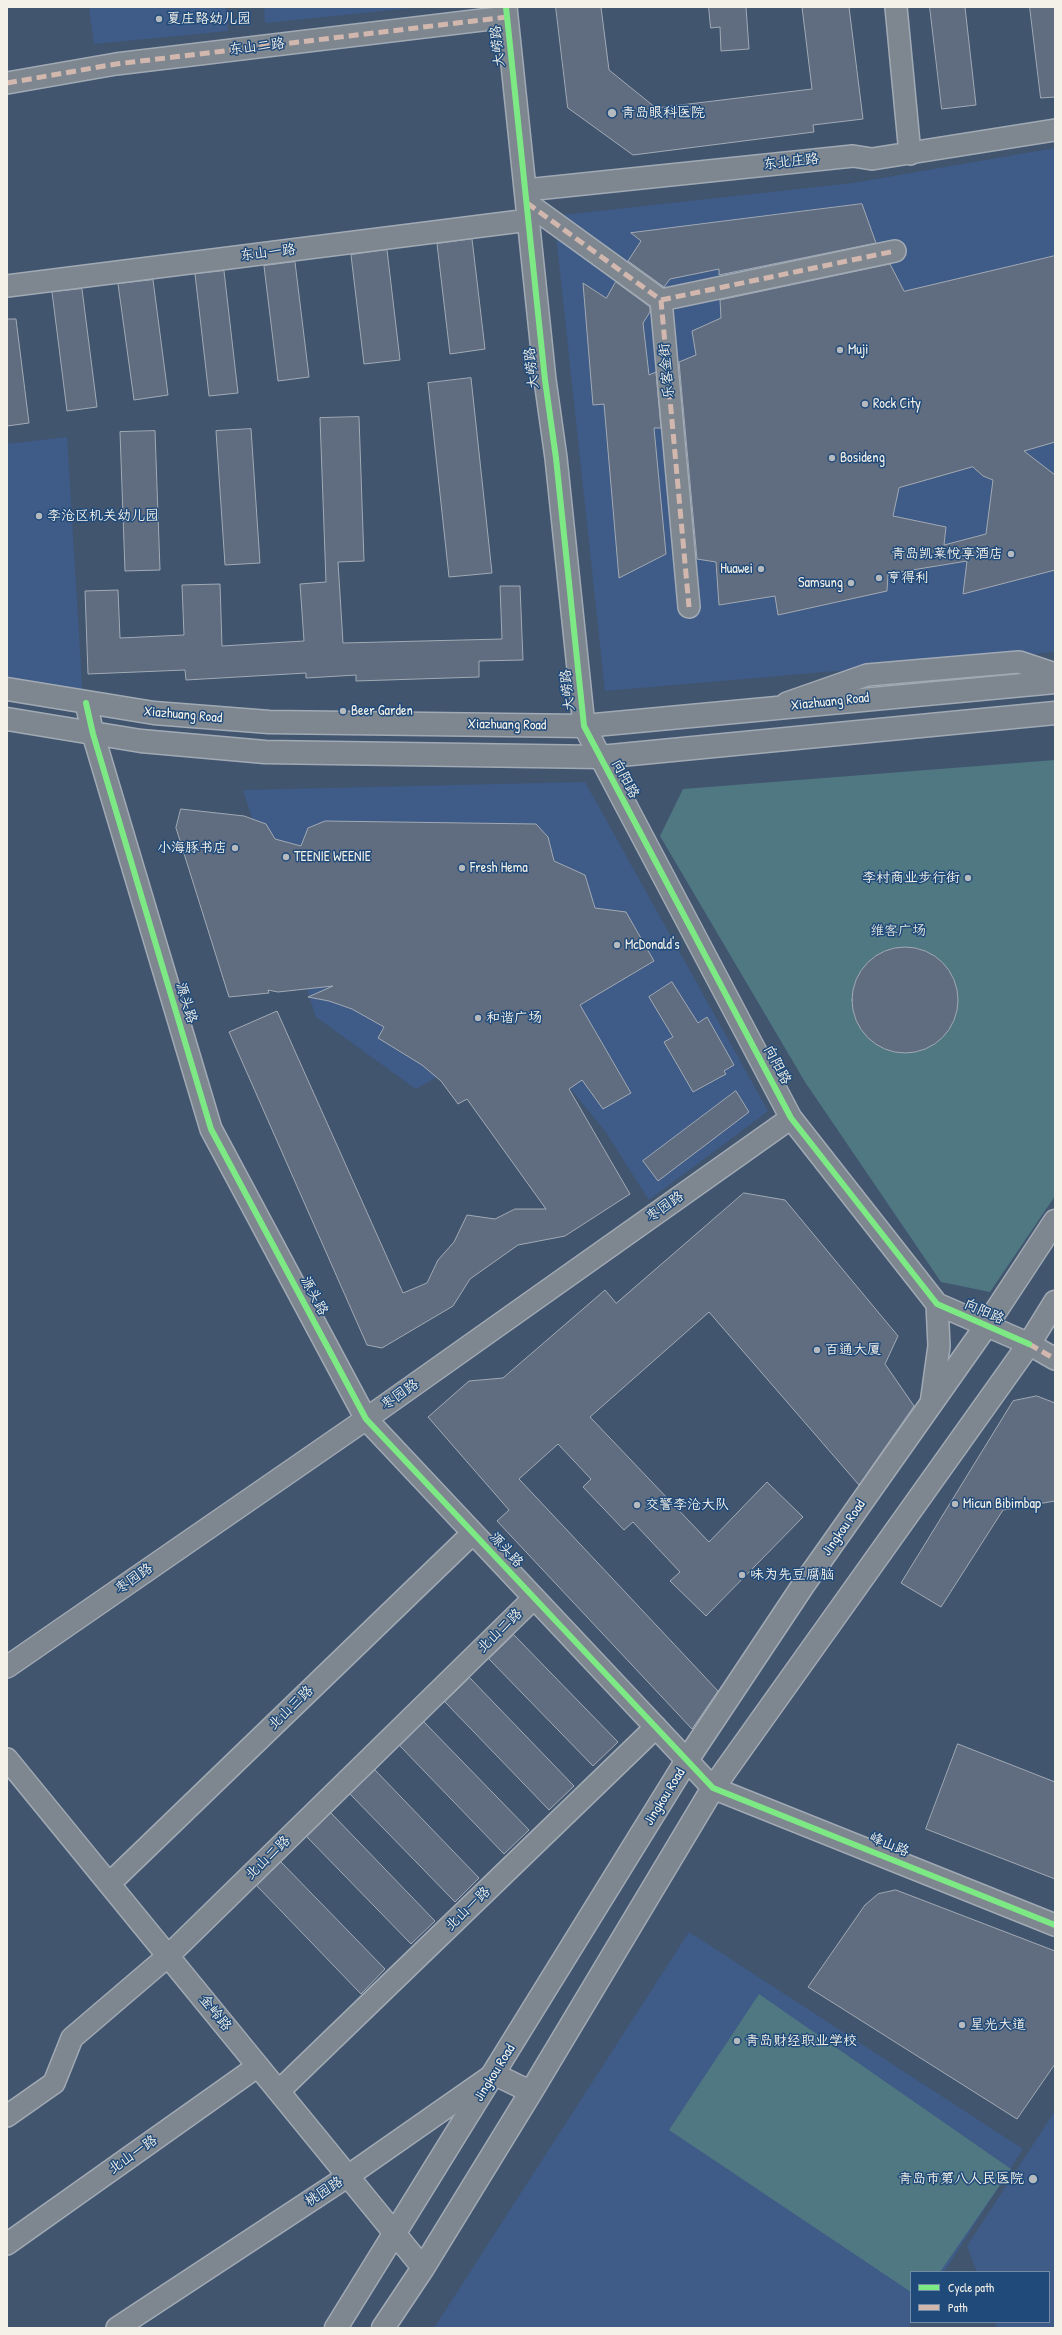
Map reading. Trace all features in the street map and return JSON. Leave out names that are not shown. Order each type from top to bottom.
[{"type":"main road","name":"Xiazhuang Road","points":[[7,689],[154,713],[269,722],[584,726],[1055,682]]},
{"type":"main road","points":[[7,719],[141,741],[265,752],[600,757],[1055,713]]},
{"type":"main road","name":"Jingkou Road","points":[[336,2328],[688,1760],[804,1584],[986,1326],[1055,1221]]},
{"type":"main road","points":[[383,2328],[423,2268],[531,2092],[713,1788],[1029,1344],[1055,1302]]},
{"type":"street","points":[[896,7],[910,154],[1055,130]]},
{"type":"street","name":"东山二路","points":[[7,83],[116,64],[507,12]]},
{"type":"street","name":"大崂路","points":[[507,12],[545,380],[556,458],[584,726]]},
{"type":"street","name":"东山一路","points":[[7,286],[527,204],[853,169],[872,159],[910,154]]},
{"type":"street","points":[[527,204],[661,300],[895,251]]},
{"type":"street","name":"乐客金街","points":[[661,300],[689,607]]},
{"type":"street","points":[[774,708],[866,675],[1019,662],[1055,674]]},
{"type":"street","name":"源头路","points":[[86,703],[93,734],[211,1129],[366,1419],[713,1788]]},
{"type":"street","name":"向阳路","points":[[584,726],[791,1118],[937,1304],[1029,1344],[1055,1359]]},
{"type":"street","name":"枣园路","points":[[7,1667],[366,1419],[791,1118]]},
{"type":"street","points":[[931,1404],[939,1346],[937,1304]]},
{"type":"street","name":"北山三路","points":[[109,1884],[473,1533]]},
{"type":"street","name":"北山二路","points":[[7,2116],[54,2083],[72,2038],[168,1956],[534,1598]]},
{"type":"street","name":"北山一路","points":[[279,2091],[656,1727]]},
{"type":"street","name":"金岭路","points":[[7,1759],[423,2268]]},
{"type":"street","name":"峰山路","points":[[713,1788],[1055,1925]]},
{"type":"street","name":"北山一路","points":[[7,2244],[258,2066]]},
{"type":"street","points":[[494,2074],[531,2092]]},
{"type":"street","name":"桃园路","points":[[117,2328],[348,2176],[494,2074]]},
{"type":"shaded area","name":"夏庄路幼儿园","points":[[89,7],[226,7],[228,31],[94,44]]},
{"type":"shaded area","points":[[264,7],[421,7],[265,23]]},
{"type":"shaded area","points":[[1055,148],[1055,652],[605,691],[554,216],[853,183]]},
{"type":"shaded area","name":"李沧区机关幼儿园","points":[[67,437],[83,701],[7,684],[7,444]]},
{"type":"shaded area","points":[[585,782],[768,1111],[649,1200],[605,1131],[521,1028],[416,1089],[316,1017],[243,790]]},
{"type":"shaded area","name":"青岛财经职业学校","points":[[689,1932],[1023,2149],[945,2271],[910,2271],[910,2323],[911,2323],[908,2328],[434,2328]]},
{"type":"shaded area","name":"青岛市第八人民医院","points":[[1055,2111],[1055,2328],[997,2328],[995,2323],[1050,2323],[1050,2271],[977,2271],[967,2246]]},
{"type":"green space","name":"维客广场","points":[[1055,760],[1055,1196],[990,1292],[941,1282],[805,1082],[660,836],[683,789]]},
{"type":"green space","points":[[759,1994],[1011,2169],[941,2271],[910,2271],[910,2291],[669,2130]]},
{"type":"building","points":[[556,7],[601,7],[609,70],[656,108],[812,89],[802,7],[849,7],[863,119],[813,125],[814,132],[633,155],[568,108]]},
{"type":"building","points":[[709,7],[746,7],[749,49],[721,51],[720,27],[711,28]]},
{"type":"building","points":[[930,7],[965,7],[976,105],[942,109]]},
{"type":"building","points":[[1030,7],[1055,7],[1055,97],[1041,98]]},
{"type":"building","points":[[862,204],[876,243],[719,275],[719,269],[670,279],[664,287],[628,261],[641,241],[631,233]]},
{"type":"building","points":[[472,239],[485,349],[450,354],[437,244]]},
{"type":"building","points":[[387,250],[400,360],[364,364],[351,255]]},
{"type":"building","name":"Rock City","points":[[1055,256],[1055,442],[1024,451],[1055,475],[1055,570],[963,594],[967,561],[888,574],[887,591],[778,615],[775,596],[719,605],[716,562],[697,559],[679,362],[696,355],[692,331],[721,318],[720,300],[890,264],[904,291]],"holes":[[[973,467],[983,476],[993,480],[986,534],[944,545],[946,527],[893,516],[899,488]]]},
{"type":"building","points":[[295,262],[309,377],[278,381],[264,266]]},
{"type":"building","points":[[224,271],[238,393],[209,396],[195,274]]},
{"type":"building","points":[[153,280],[168,395],[134,400],[118,284]]},
{"type":"building","points":[[616,282],[650,307],[650,312],[643,323],[649,375],[656,372],[661,428],[654,428],[666,554],[619,578],[604,404],[593,405],[583,283],[606,298]]},
{"type":"building","points":[[82,289],[97,407],[67,411],[52,292]]},
{"type":"building","points":[[7,319],[16,319],[29,423],[7,426]]},
{"type":"building","points":[[471,378],[492,573],[449,577],[428,383]]},
{"type":"building","points":[[359,417],[364,561],[338,562],[343,643],[502,639],[500,586],[520,586],[523,660],[479,661],[479,677],[356,681],[356,675],[306,678],[306,673],[186,680],[185,670],[88,674],[85,591],[118,590],[120,638],[184,635],[182,585],[220,584],[222,646],[304,641],[300,584],[326,582],[320,418]]},
{"type":"building","points":[[251,429],[260,563],[225,565],[216,431]]},
{"type":"building","points":[[155,431],[160,570],[125,571],[120,432]]},
{"type":"building","name":"和谐广场","points":[[181,809],[244,816],[266,824],[275,839],[301,846],[308,828],[325,821],[536,824],[548,837],[554,861],[585,875],[595,908],[626,912],[654,961],[580,1005],[631,1093],[603,1109],[582,1080],[569,1089],[630,1194],[565,1236],[518,1245],[470,1279],[453,1306],[382,1348],[367,1345],[229,1032],[277,1011],[403,1293],[427,1283],[438,1260],[454,1242],[467,1215],[495,1219],[515,1209],[546,1209],[467,1099],[458,1104],[441,1081],[422,1065],[378,1038],[384,1027],[352,1009],[329,1001],[308,997],[333,986],[278,992],[268,990],[269,993],[229,997],[176,828]]},
{"type":"building","points":[[905,947],[925,951],[942,963],[954,980],[958,1000],[954,1020],[942,1037],[925,1049],[905,1053],[885,1049],[868,1037],[856,1020],[852,1000],[856,980],[868,963],[885,951]]},
{"type":"building","points":[[672,982],[698,1023],[707,1017],[734,1065],[724,1071],[726,1074],[693,1092],[664,1042],[673,1037],[649,997]]},
{"type":"building","points":[[736,1091],[749,1112],[658,1181],[643,1161]]},
{"type":"building","name":"百通大厦","points":[[744,1193],[785,1200],[898,1336],[885,1364],[914,1406],[859,1485],[709,1312],[590,1417],[709,1542],[767,1482],[803,1517],[706,1616],[670,1581],[680,1572],[633,1522],[624,1530],[583,1487],[591,1479],[558,1444],[519,1479],[718,1691],[692,1729],[497,1521],[509,1510],[428,1417],[469,1381],[503,1378],[605,1290],[616,1303]]},
{"type":"building","points":[[1037,1396],[1055,1403],[1055,1501],[1003,1510],[941,1607],[901,1583],[1013,1401]]},
{"type":"building","points":[[514,1635],[618,1742],[593,1766],[489,1659]]},
{"type":"building","points":[[470,1678],[574,1786],[549,1810],[445,1702]]},
{"type":"building","points":[[424,1722],[529,1830],[504,1854],[400,1746]]},
{"type":"building","points":[[958,1744],[1055,1782],[1055,1879],[926,1829]]},
{"type":"building","points":[[375,1770],[479,1878],[455,1902],[350,1794]]},
{"type":"building","points":[[331,1813],[435,1921],[411,1944],[307,1837]]},
{"type":"building","points":[[281,1862],[385,1969],[361,1994],[257,1886]]},
{"type":"building","name":"星光大道","points":[[896,1890],[1055,1951],[1055,2064],[1017,2119],[808,1987],[865,1905],[878,1894]]},
{"type":"marked path","points":[[7,83],[116,64],[507,17]]},
{"type":"marked path","points":[[527,203],[661,300],[689,607]]},
{"type":"marked path","points":[[661,300],[895,251]]},
{"type":"marked path","points":[[1029,1344],[1055,1359]]},
{"type":"cycle path","points":[[506,7],[545,380],[556,458],[584,726],[791,1118],[937,1304],[1029,1344]]},
{"type":"cycle path","points":[[86,703],[93,734],[211,1129],[366,1419],[713,1788],[1055,1925]]},
{"type":"place","name":"夏庄路幼儿园","points":[[159,19]]},
{"type":"place","name":"青岛眼科医院","points":[[612,113]]},
{"type":"place","name":"Muji","points":[[840,350]]},
{"type":"place","name":"Rock City","points":[[865,404]]},
{"type":"place","name":"Bosideng","points":[[832,458]]},
{"type":"place","name":"李沧区机关幼儿园","points":[[39,516]]},
{"type":"place","name":"青岛凯莱悦享酒店","points":[[1011,554]]},
{"type":"place","name":"Huawei","points":[[761,569]]},
{"type":"place","name":"亨得利","points":[[879,578]]},
{"type":"place","name":"Samsung","points":[[851,583]]},
{"type":"place","name":"Beer Garden","points":[[343,711]]},
{"type":"place","name":"小海豚书店","points":[[235,848]]},
{"type":"place","name":"TEENIE WEENIE","points":[[286,857]]},
{"type":"place","name":"Fresh Hema","points":[[462,868]]},
{"type":"place","name":"李村商业步行街","points":[[968,878]]},
{"type":"place","name":"McDonald's","points":[[617,945]]},
{"type":"place","name":"和谐广场","points":[[478,1018]]},
{"type":"place","name":"百通大厦","points":[[817,1350]]},
{"type":"place","name":"Micun Bibimbap","points":[[955,1504]]},
{"type":"place","name":"交警李沧大队","points":[[637,1505]]},
{"type":"place","name":"味为先豆腐脑","points":[[742,1575]]},
{"type":"place","name":"星光大道","points":[[962,2025]]},
{"type":"place","name":"青岛财经职业学校","points":[[737,2041]]},
{"type":"place","name":"青岛市第八人民医院","points":[[1033,2179]]}]
